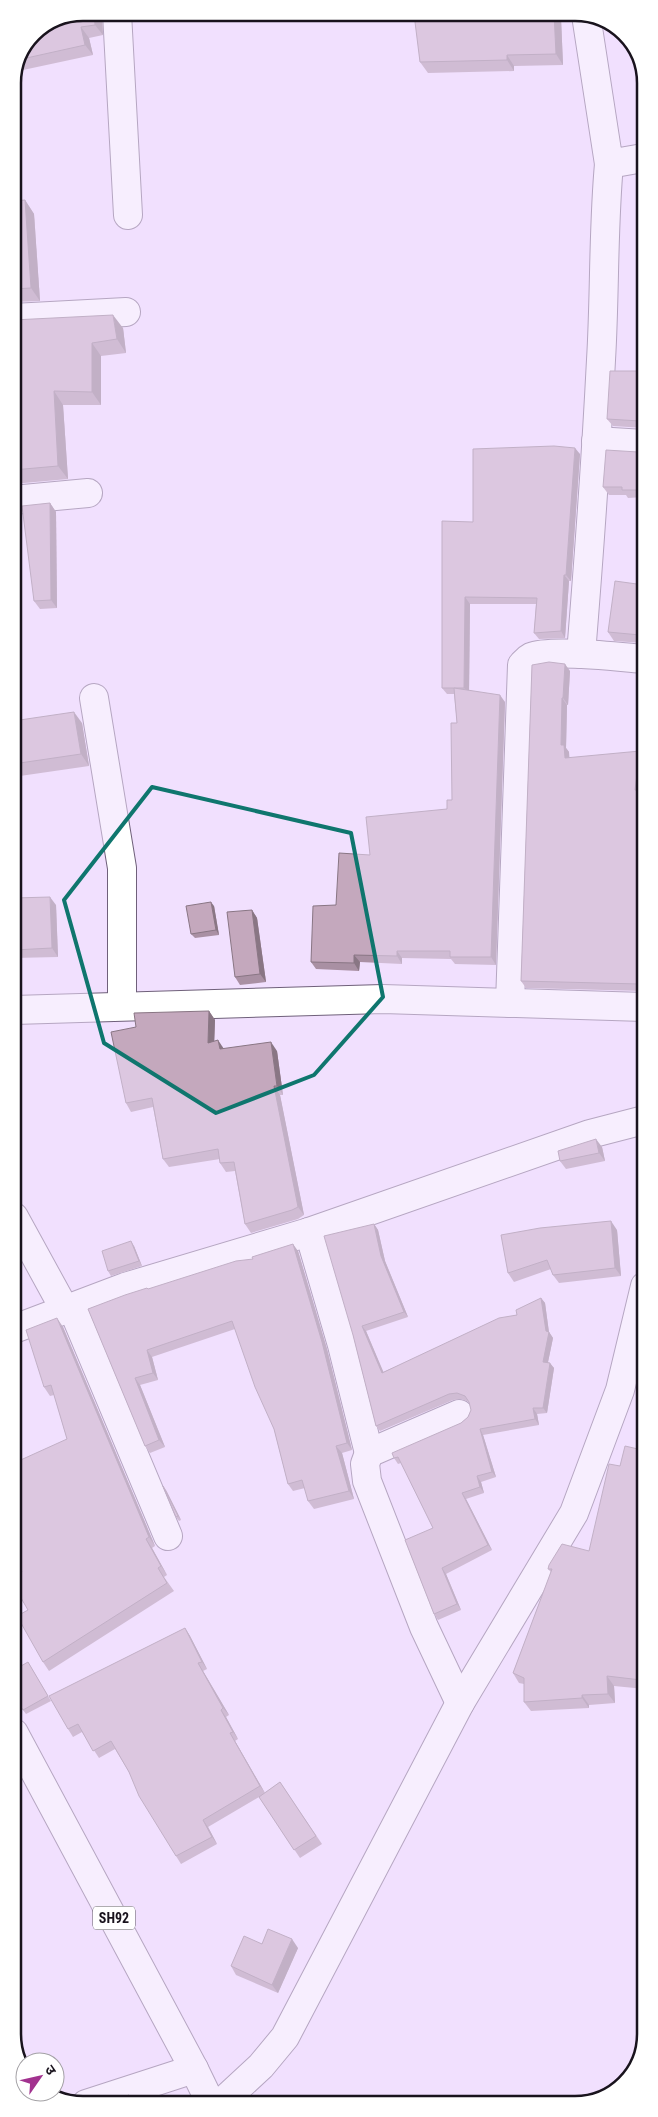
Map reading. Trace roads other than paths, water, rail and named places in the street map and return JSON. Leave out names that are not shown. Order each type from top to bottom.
[{"type":"street","points":[[117,21],[128,215]]},
{"type":"street","points":[[581,654],[601,359],[604,216],[609,164],[587,22]]},
{"type":"street","points":[[609,164],[637,159]]},
{"type":"street","points":[[21,318],[126,312]]},
{"type":"street","points":[[596,441],[637,444]]},
{"type":"street","points":[[21,499],[88,493]]},
{"type":"street","points":[[510,1003],[522,665],[529,658],[539,655],[581,654],[637,658]]},
{"type":"street","points":[[94,698],[122,868],[122,1006]]},
{"type":"street","points":[[21,1010],[383,998],[637,1007]]},
{"type":"street","points":[[21,1327],[125,1287],[309,1232],[590,1134],[637,1122]]},
{"type":"street","points":[[21,1229],[69,1308],[168,1536]]},
{"type":"street","points":[[309,1232],[342,1345],[369,1453],[365,1464],[366,1481],[424,1627],[460,1703]]},
{"type":"street","points":[[229,2096],[261,2066],[285,2037],[460,1703],[574,1513],[620,1390],[637,1319]]},
{"type":"street","points":[[369,1453],[459,1414]]},
{"type":"street","name":"SH92","points":[[21,1746],[207,2096]]},
{"type":"street","points":[[111,2096],[194,2069]]}]
